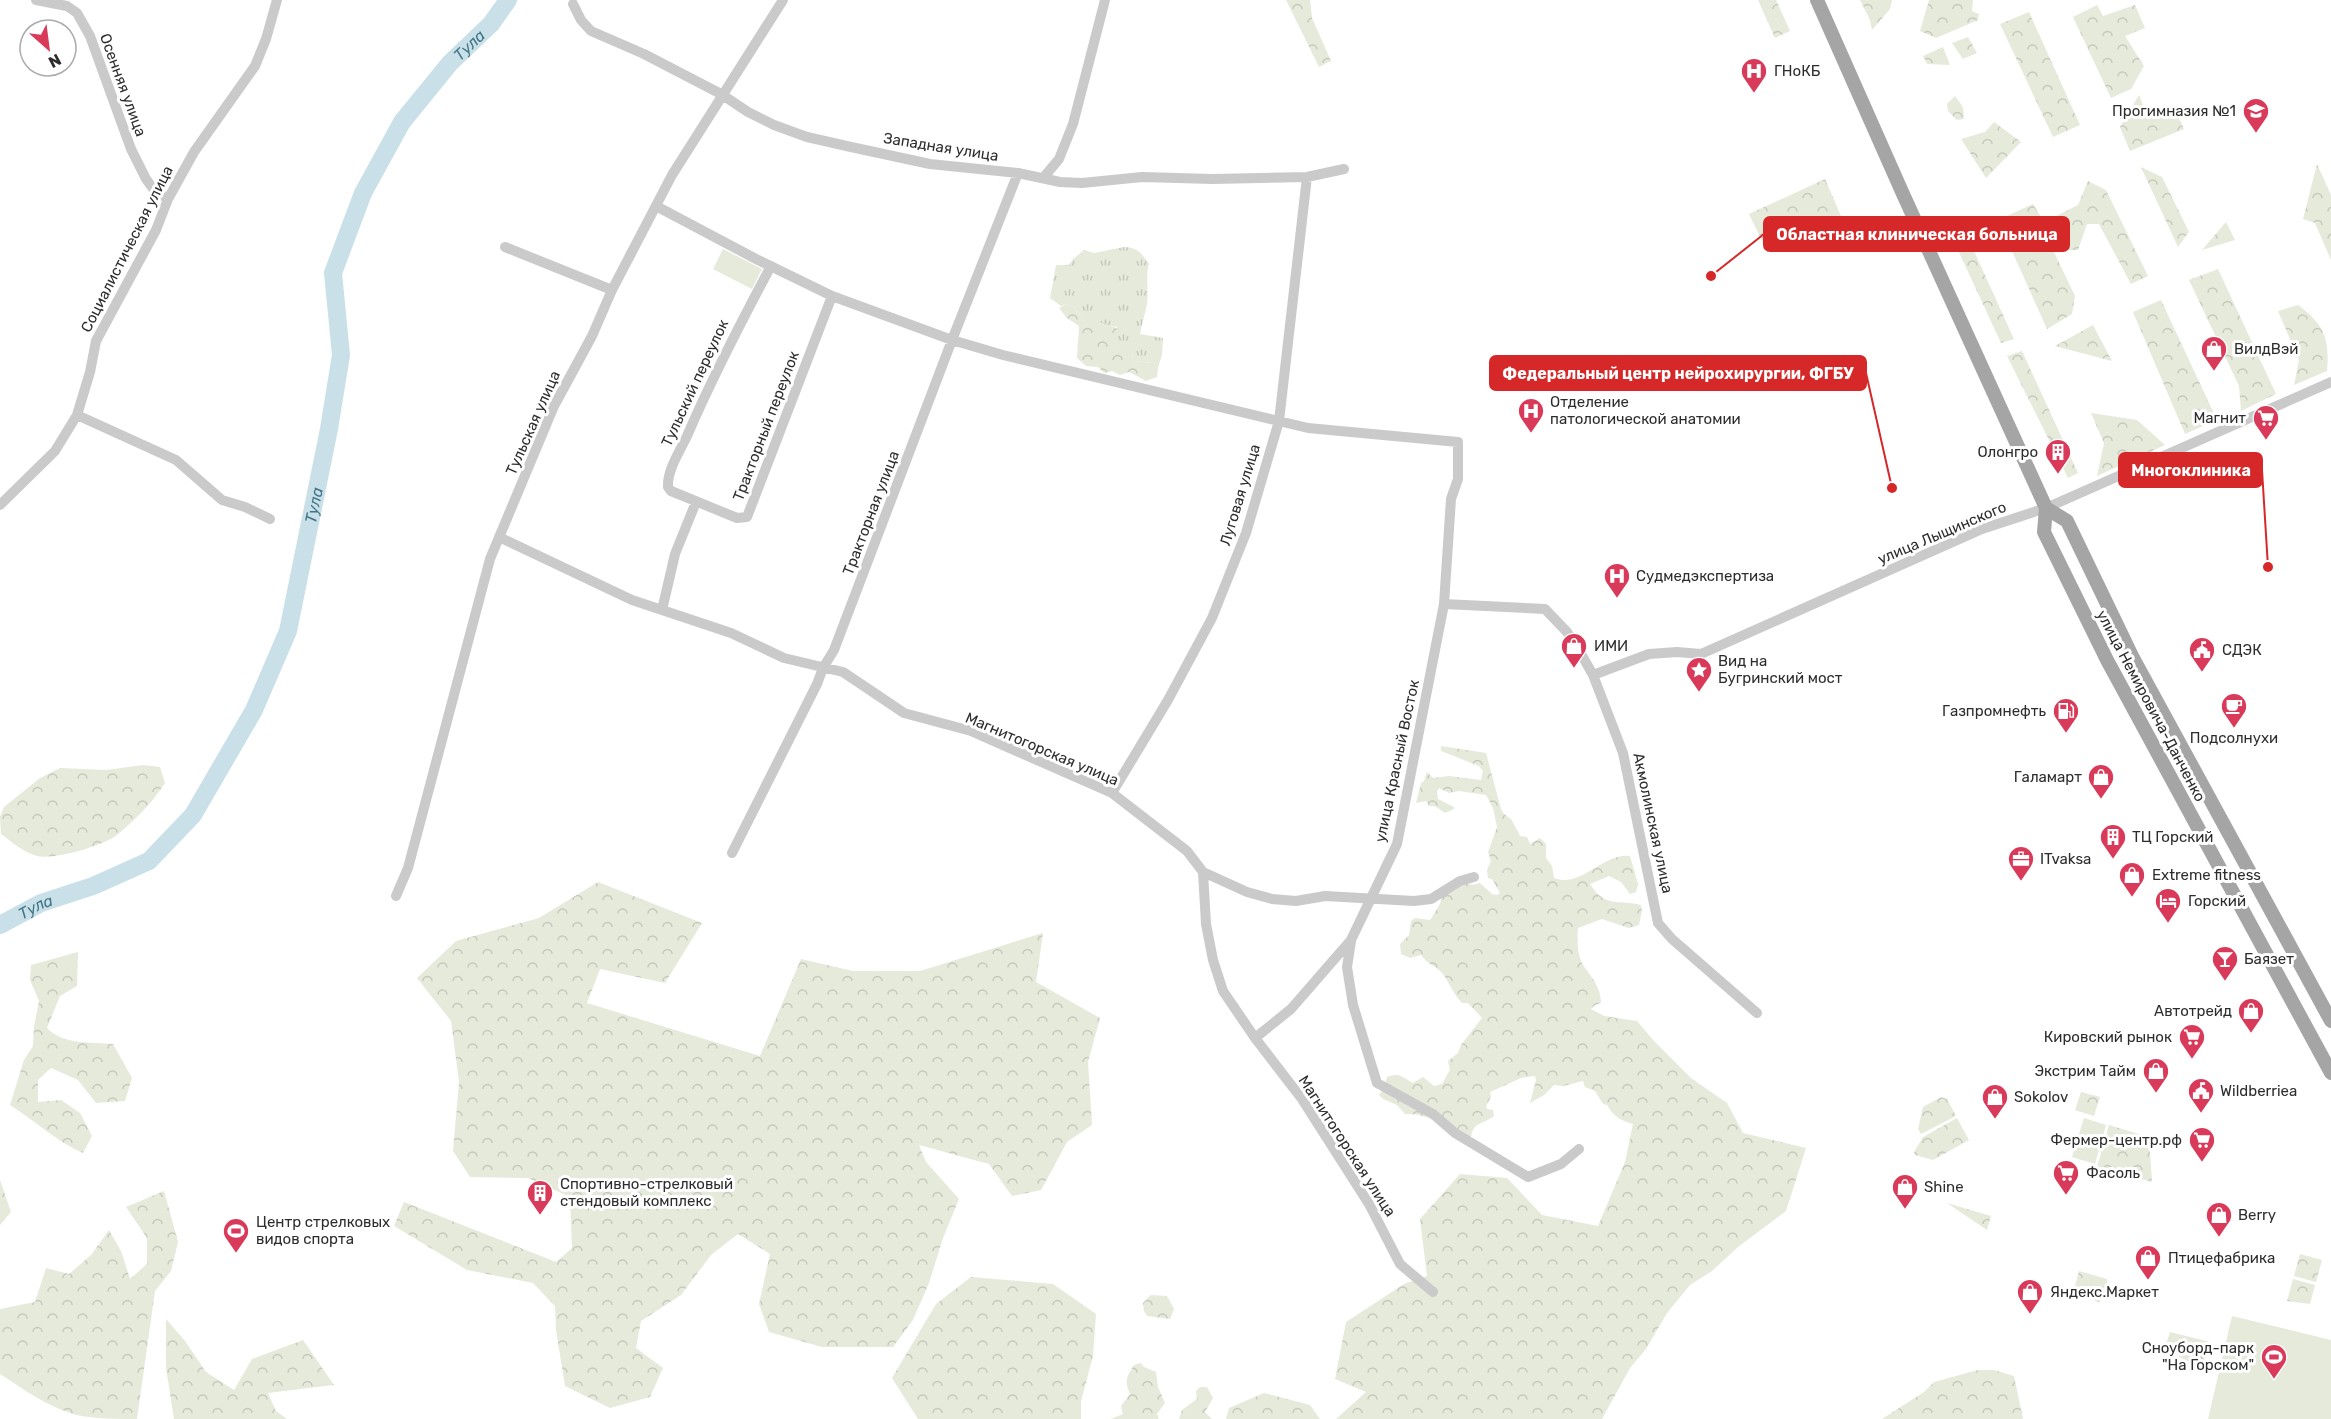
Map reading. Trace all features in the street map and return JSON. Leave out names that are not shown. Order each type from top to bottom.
[{"type":"main road","name":"улица Немировича-Данченко","points":[[1817,0],[2046,508],[2044,532],[2107,660],[2331,1073]]},
{"type":"main road","name":"улица Немировича-Данченко","points":[[2046,508],[2067,521],[2132,656],[2331,1021]]},
{"type":"street","name":"Осенняя улица","points":[[36,0],[67,6],[77,13],[90,36],[131,149],[146,179],[155,191],[168,200]]},
{"type":"street","name":"Социалистическая улица","points":[[0,505],[55,450],[77,414],[90,372],[96,341],[156,230],[168,200],[194,152],[255,66],[266,39],[277,0]]},
{"type":"street","name":"Тульская улица","points":[[396,896],[408,868],[490,559],[554,406],[592,336],[612,290],[656,206],[721,94],[783,0]]},
{"type":"street","points":[[1044,177],[1059,159],[1073,124],[1105,0]]},
{"type":"street","name":"Западная улица","points":[[573,4],[581,20],[591,31],[644,54],[721,94],[748,112],[774,125],[807,137],[930,164],[1018,173],[1060,182],[1082,183],[1142,177],[1212,179],[1307,177],[1344,169]]},
{"type":"street","name":"Тракторная улица","points":[[732,853],[823,668],[834,651],[1018,173]]},
{"type":"street","name":"Луговая улица","points":[[1112,793],[1168,700],[1212,618],[1246,532],[1279,421],[1307,177]]},
{"type":"street","points":[[656,206],[832,296],[952,340],[1003,355],[1279,421]]},
{"type":"street","points":[[505,247],[612,290]]},
{"type":"street","name":"Тульский переулок","points":[[696,502],[671,491],[668,487],[670,474],[719,362],[771,266]]},
{"type":"street","name":"Тракторный переулок","points":[[696,502],[738,518],[747,517],[832,296]]},
{"type":"street","name":"улица Лыщинского","points":[[1593,675],[1649,654],[1677,652],[1701,654],[1982,530],[2046,508],[2331,382]]},
{"type":"street","points":[[77,414],[176,460],[222,500],[245,507],[270,519]]},
{"type":"street","name":"улица Красный Восток","points":[[1255,1038],[1291,1009],[1351,940],[1397,844],[1444,604],[1451,499],[1458,479],[1458,442],[1308,428],[1279,421]]},
{"type":"street","points":[[663,610],[675,554],[696,502]]},
{"type":"street","name":"Магнитогорская улица","points":[[500,537],[632,600],[731,633],[784,658],[843,672],[904,713],[971,731],[1112,793],[1187,851],[1203,872],[1206,924],[1213,960],[1223,991],[1255,1038],[1302,1099],[1369,1204],[1400,1264],[1433,1292]]},
{"type":"street","name":"Акмолинская улица","points":[[1444,604],[1545,609],[1567,632],[1593,675],[1623,753],[1658,922],[1672,939],[1757,1013]]},
{"type":"street","points":[[1203,872],[1247,892],[1272,899],[1296,901],[1325,896],[1371,897],[1414,902],[1431,900],[1460,881],[1474,877]]},
{"type":"street","points":[[1351,940],[1347,967],[1353,1005],[1377,1083],[1433,1114],[1455,1133],[1528,1177],[1561,1164],[1579,1149]]},
{"type":"green space","points":[[1286,0],[1310,0],[1312,18],[1331,61],[1319,67]]},
{"type":"green space","points":[[1758,0],[1776,0],[1790,31],[1775,38]]},
{"type":"green space","points":[[1860,0],[1892,0],[1890,9],[1872,30],[1870,20]]},
{"type":"green space","points":[[1929,0],[1973,0],[1972,11],[1979,14],[1978,20],[1936,38],[1920,31]]},
{"type":"green space","points":[[2097,5],[2103,16],[2135,5],[2145,28],[2125,36],[2144,66],[2131,89],[2111,98],[2073,17]]},
{"type":"green space","points":[[2029,12],[2080,125],[2053,137],[2000,24]]},
{"type":"green space","points":[[1968,37],[1977,53],[1963,59],[1952,43]]},
{"type":"green space","points":[[1943,47],[1950,65],[1927,64],[1923,56]]},
{"type":"green space","points":[[2139,95],[2147,115],[2173,105],[2184,129],[2130,151],[2120,127]]},
{"type":"green space","points":[[1955,96],[1963,107],[1964,119],[1957,120],[1948,111],[1947,104]]},
{"type":"green space","points":[[1994,122],[2021,142],[1986,178],[1961,139],[1985,132]]},
{"type":"green space","points":[[2317,164],[2331,195],[2331,260],[2315,223],[2303,219]]},
{"type":"green space","points":[[2141,167],[2162,177],[2189,232],[2178,247]]},
{"type":"green space","points":[[1825,179],[1841,216],[1767,251],[1749,214]]},
{"type":"green space","points":[[2088,181],[2106,190],[2148,276],[2131,284],[2099,224],[2087,224],[2078,250],[2053,250],[2075,296],[2072,314],[2047,329],[1998,220],[2033,204],[2044,222],[2078,205]]},
{"type":"green space","points":[[1958,216],[2014,339],[2001,343],[1945,222]]},
{"type":"green space","points":[[2226,222],[2235,240],[2202,250]]},
{"type":"green space","points":[[1129,247],[1142,254],[1149,264],[1147,304],[1140,334],[1163,338],[1162,355],[1158,367],[1154,363],[1132,360],[1133,352],[1120,351],[1114,342],[1117,327],[1084,321],[1074,307],[1066,304],[1061,306],[1050,298],[1056,265],[1069,265],[1084,250],[1094,253]]},
{"type":"green space","points":[[723,249],[762,269],[752,289],[713,269]]},
{"type":"green space","points":[[2218,269],[2276,394],[2241,411],[2239,386],[2189,280]]},
{"type":"green space","points":[[2161,300],[2217,420],[2185,434],[2133,312]]},
{"type":"green space","points":[[1066,304],[1074,307],[1084,321],[1095,319],[1118,329],[1121,332],[1115,342],[1120,351],[1131,350],[1134,361],[1154,363],[1158,367],[1157,377],[1146,381],[1129,372],[1120,375],[1112,371],[1104,373],[1098,367],[1086,366],[1077,358],[1079,326],[1067,318],[1059,308]]},
{"type":"green space","points":[[2298,305],[2314,319],[2323,333],[2328,360],[2327,371],[2294,385],[2299,360],[2278,311]]},
{"type":"green space","points":[[2093,325],[2112,361],[2055,346]]},
{"type":"green space","points":[[2022,351],[2078,473],[2068,478],[2007,356]]},
{"type":"green space","points":[[2091,413],[2137,420],[2165,445],[2097,476],[2104,443]]},
{"type":"green space","points":[[1441,746],[1486,753],[1501,809],[1511,819],[1520,836],[1527,837],[1530,844],[1540,838],[1546,844],[1546,858],[1552,866],[1554,878],[1573,879],[1610,860],[1630,856],[1638,884],[1636,892],[1630,894],[1621,882],[1609,876],[1590,884],[1601,897],[1607,900],[1641,905],[1639,925],[1629,928],[1602,919],[1578,928],[1578,942],[1583,965],[1601,997],[1601,1003],[1591,1009],[1604,1016],[1637,1021],[1691,1078],[1727,1103],[1743,1133],[1806,1148],[1786,1211],[1738,1247],[1712,1271],[1690,1285],[1667,1313],[1646,1349],[1630,1368],[1602,1419],[1336,1419],[1366,1392],[1335,1379],[1346,1322],[1404,1284],[1427,1276],[1420,1219],[1460,1174],[1507,1178],[1542,1215],[1598,1226],[1625,1162],[1633,1124],[1615,1115],[1607,1105],[1603,1104],[1595,1091],[1585,1087],[1583,1081],[1563,1086],[1554,1085],[1544,1095],[1530,1103],[1535,1076],[1521,1078],[1490,1092],[1491,1097],[1486,1106],[1487,1109],[1493,1110],[1494,1116],[1476,1126],[1471,1137],[1430,1118],[1405,1114],[1397,1105],[1379,1095],[1387,1077],[1395,1075],[1413,1083],[1423,1077],[1434,1086],[1442,1084],[1450,1070],[1448,1061],[1458,1053],[1461,1045],[1482,1018],[1468,1003],[1462,1003],[1443,974],[1421,955],[1410,958],[1401,954],[1400,944],[1409,935],[1411,921],[1415,918],[1430,920],[1440,904],[1442,895],[1466,883],[1473,885],[1480,883],[1492,894],[1500,893],[1492,879],[1488,878],[1487,870],[1491,861],[1488,852],[1497,827],[1493,808],[1486,795],[1459,791],[1449,793],[1439,788],[1438,799],[1454,807],[1445,813],[1435,806],[1429,806],[1426,801],[1416,803],[1421,783],[1427,772],[1433,778],[1449,776],[1481,780],[1483,771],[1479,766],[1441,751]]},
{"type":"green space","points":[[143,765],[160,767],[165,783],[143,811],[110,839],[78,851],[45,857],[27,852],[1,834],[0,817],[4,807],[40,778],[60,768],[106,770]]},
{"type":"green space","points":[[598,882],[702,923],[665,983],[600,969],[587,1003],[760,1056],[801,959],[853,971],[920,971],[1043,933],[1036,982],[1100,1018],[1088,1062],[1092,1125],[1067,1142],[1041,1190],[1012,1196],[989,1164],[919,1145],[926,1162],[959,1199],[943,1238],[929,1283],[913,1320],[893,1347],[822,1347],[769,1332],[759,1304],[770,1254],[738,1234],[711,1255],[681,1295],[641,1321],[636,1348],[663,1368],[650,1397],[610,1408],[565,1386],[556,1330],[555,1306],[533,1283],[467,1270],[394,1226],[404,1202],[556,1262],[572,1248],[570,1197],[528,1178],[470,1177],[453,1151],[459,1082],[451,1021],[417,978],[456,941],[539,918]]},
{"type":"green space","points":[[78,952],[77,986],[60,996],[47,1028],[69,1040],[113,1044],[132,1078],[125,1101],[96,1103],[78,1080],[51,1068],[38,1080],[38,1102],[61,1100],[80,1113],[92,1136],[83,1153],[55,1137],[10,1105],[24,1060],[33,1046],[39,1001],[30,980],[31,965]]},
{"type":"green space","points":[[2081,1092],[2100,1097],[2094,1116],[2075,1110]]},
{"type":"green space","points":[[1941,1097],[1947,1099],[1956,1116],[1921,1134],[1918,1129],[1923,1107]]},
{"type":"green space","points":[[1957,1118],[1969,1140],[1933,1160],[1915,1155],[1914,1152],[1923,1137]]},
{"type":"green space","points":[[2084,1118],[2106,1125],[2095,1164],[2072,1157]]},
{"type":"green space","points":[[2109,1125],[2149,1137],[2152,1182],[2097,1167]]},
{"type":"green space","points":[[0,1180],[11,1212],[0,1225]]},
{"type":"green space","points":[[164,1191],[178,1242],[171,1271],[155,1291],[137,1419],[99,1418],[66,1412],[0,1374],[0,1309],[35,1302],[46,1268],[69,1274],[91,1255],[109,1230],[121,1251],[130,1279],[147,1264],[147,1238],[126,1207]]},
{"type":"green space","points":[[1947,1203],[1991,1216],[1987,1230]]},
{"type":"green space","points":[[2300,1254],[2322,1260],[2316,1282],[2294,1276]]},
{"type":"green space","points":[[2079,1271],[2107,1279],[2107,1291],[2099,1303],[2088,1296],[2090,1290],[2081,1287],[2080,1290],[2074,1289]]},
{"type":"green space","points":[[971,1277],[1053,1284],[1096,1314],[1093,1356],[1081,1401],[1081,1419],[918,1419],[892,1378],[936,1304]]},
{"type":"green space","points":[[2293,1279],[2315,1285],[2310,1304],[2287,1301]]},
{"type":"green space","points":[[1151,1295],[1167,1296],[1174,1309],[1170,1319],[1147,1316],[1143,1303]]},
{"type":"green space","name":"Сноуборд-парк \"На Горском\"","points":[[2232,1316],[2331,1340],[2331,1419],[2208,1419]]},
{"type":"green space","points":[[166,1319],[185,1341],[206,1372],[234,1390],[252,1359],[303,1340],[334,1385],[268,1393],[276,1411],[287,1419],[174,1419],[166,1368]]},
{"type":"green space","points":[[2170,1332],[2210,1342],[2206,1357],[2199,1368],[2175,1354],[2177,1348],[2166,1345]]},
{"type":"green space","points":[[1141,1363],[1144,1367],[1156,1372],[1158,1387],[1165,1403],[1157,1414],[1159,1419],[1111,1419],[1123,1414],[1121,1406],[1130,1394],[1127,1386],[1128,1376],[1134,1365]]},
{"type":"green space","points":[[1978,1370],[1994,1370],[2014,1376],[2023,1419],[1882,1419],[1924,1392],[1934,1382]]},
{"type":"green space","points":[[1200,1387],[1207,1387],[1213,1398],[1205,1412],[1212,1419],[1179,1419],[1182,1410],[1197,1399],[1196,1391]]},
{"type":"green space","points":[[1264,1393],[1310,1405],[1320,1419],[1226,1419],[1229,1408]]},
{"type":"waterway","name":"Тула","points":[[0,925],[41,903],[93,886],[149,861],[193,815],[254,710],[288,631],[329,429],[341,355],[333,273],[363,193],[402,122],[450,63],[491,24],[508,0]]},
{"type":"place","name":"ГНоКБ","points":[[1754,94]]},
{"type":"place","name":"Прогимназия №1","points":[[2256,134]]},
{"type":"place","name":"Областная клиническая больница","points":[[1711,276]]},
{"type":"place","name":"ВилдВэй","points":[[2214,372]]},
{"type":"place","name":"Отделение патологической анатомии","points":[[1531,434]]},
{"type":"place","name":"Магнит","points":[[2266,441]]},
{"type":"place","name":"Олонгро","points":[[2058,475]]},
{"type":"place","name":"Федеральный центр нейрохирургии, ФГБУ","points":[[1892,488]]},
{"type":"place","name":"Многоклиника","points":[[2268,567]]},
{"type":"place","name":"Судмедэкспертиза","points":[[1617,599]]},
{"type":"place","name":"ИМИ","points":[[1574,669]]},
{"type":"place","name":"СДЭК","points":[[2202,673]]},
{"type":"place","name":"Вид на Бугринский мост","points":[[1699,693]]},
{"type":"place","name":"Подсолнухи","points":[[2234,729]]},
{"type":"place","name":"Газпромнефть","points":[[2066,734]]},
{"type":"place","name":"Галамарт","points":[[2101,800]]},
{"type":"place","name":"ТЦ Горский","points":[[2113,860]]},
{"type":"place","name":"ITvaksa","points":[[2021,882]]},
{"type":"place","name":"Extreme fitness","points":[[2132,898]]},
{"type":"place","name":"Горский","points":[[2168,924]]},
{"type":"place","name":"Баязет","points":[[2225,982]]},
{"type":"place","name":"Автотрейд","points":[[2251,1034]]},
{"type":"place","name":"Кировский рынок","points":[[2192,1060]]},
{"type":"place","name":"Экстрим Тайм","points":[[2156,1094]]},
{"type":"place","name":"Wildberriea","points":[[2201,1114]]},
{"type":"place","name":"Sokolov","points":[[1995,1120]]},
{"type":"place","name":"Фермер-центр.рф","points":[[2202,1163]]},
{"type":"place","name":"Фасоль","points":[[2066,1196]]},
{"type":"place","name":"Shine","points":[[1905,1210]]},
{"type":"place","name":"Спортивно-стрелковый стендовый комплекс","points":[[540,1216]]},
{"type":"place","name":"Berry","points":[[2219,1238]]},
{"type":"place","name":"Центр стрелковых видов спорта","points":[[236,1254]]},
{"type":"place","name":"Птицефабрика","points":[[2148,1281]]},
{"type":"place","name":"Яндекс.Маркет","points":[[2030,1315]]},
{"type":"place","name":"Сноуборд-парк \"На Горском\"","points":[[2274,1380]]}]
